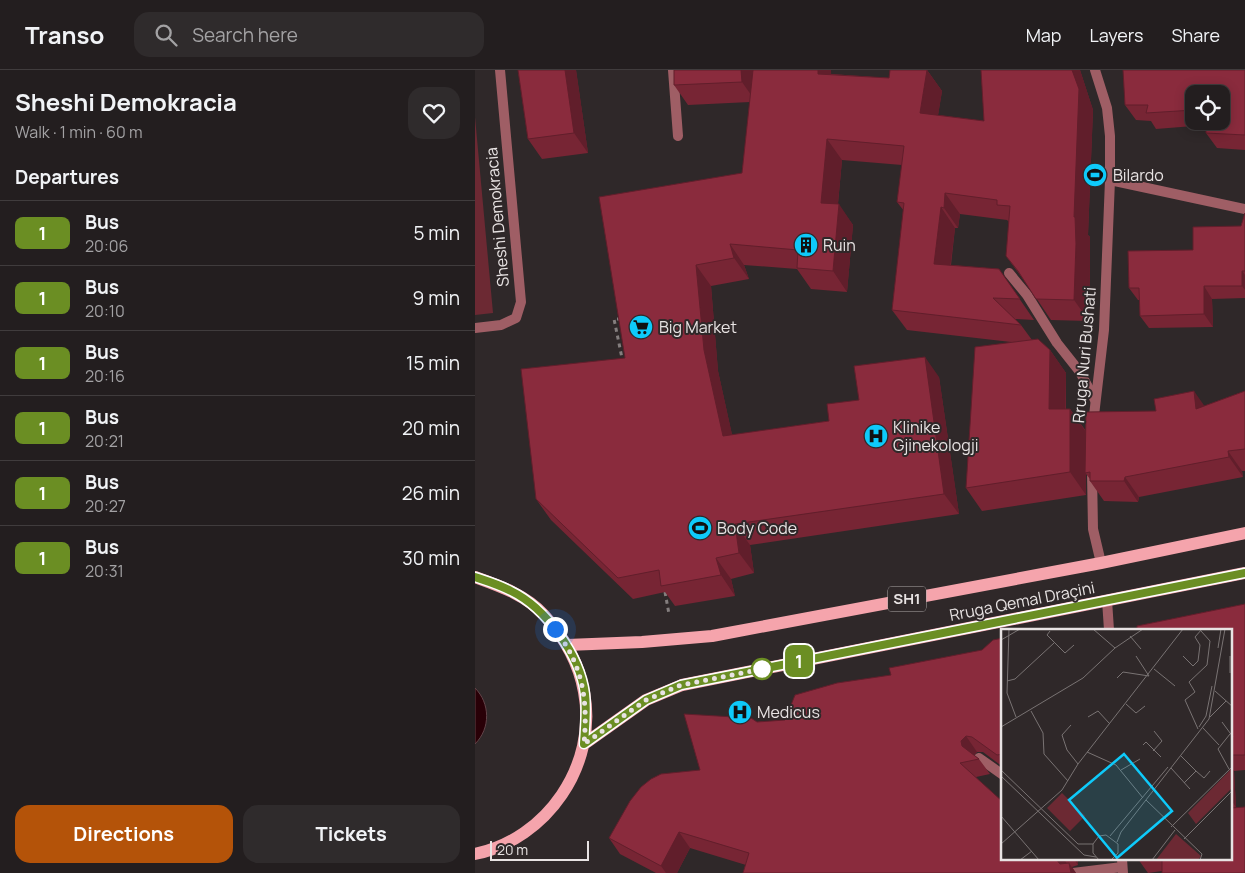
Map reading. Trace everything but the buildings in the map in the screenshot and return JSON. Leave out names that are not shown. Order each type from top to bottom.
[{"type":"main road","name":"Rruga Qemal Draçini","points":[[567,645],[642,642],[712,636],[1101,563],[1245,533]]},
{"type":"main road","name":"Rruga Qemal Draçini","points":[[584,744],[646,700],[681,685],[1245,573]]},
{"type":"main road","points":[[475,577],[512,591],[543,614],[567,645],[578,668],[585,693],[586,718],[584,744],[575,773],[560,799],[540,821],[516,839],[489,851],[475,854]]},
{"type":"street","name":"Sheshi Demokracia","points":[[475,328],[501,325],[516,318],[521,302],[500,70]]},
{"type":"street","points":[[673,70],[678,136]]},
{"type":"street","name":"Rruga Nuri Bushati","points":[[1093,434],[1095,400],[1104,330],[1110,180],[1110,136],[1107,108],[1095,70]]},
{"type":"street","points":[[1110,180],[1245,210]]},
{"type":"street","points":[[1009,273],[1027,296],[1057,343],[1080,372],[1095,400]]},
{"type":"street","points":[[1092,460],[1093,529],[1101,563]]},
{"type":"street","points":[[1107,600],[1109,629]]},
{"type":"street","points":[[979,758],[1001,774]]},
{"type":"street","points":[[1073,873],[1122,867]]},
{"type":"path","points":[[624,368],[615,319],[629,319]]},
{"type":"path","points":[[665,592],[669,614]]},
{"type":"shaded area","points":[[475,117],[493,313],[475,315]]},
{"type":"shaded area","points":[[475,688],[484,701],[487,716],[484,731],[475,744]]},
{"type":"bus line","name":"1","points":[[475,577],[512,591],[543,614],[567,645],[578,668],[585,693],[584,744],[646,700],[681,685],[1245,573]]},
{"type":"place","name":"Bilardo","points":[[1095,175]]},
{"type":"place","name":"Ruin","points":[[806,245]]},
{"type":"place","name":"Big Market","points":[[641,327]]},
{"type":"place","name":"Klinike Gjinekologji","points":[[876,436]]},
{"type":"place","name":"Body Code","points":[[700,528]]},
{"type":"place","name":"Medicus","points":[[740,712]]},
{"type":"route","points":[[555,629],[567,645],[578,668],[585,693],[584,744],[646,700],[681,685],[762,669]]}]
